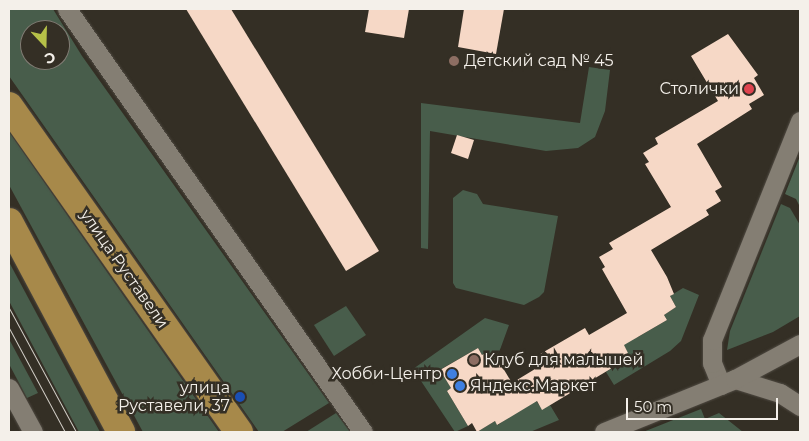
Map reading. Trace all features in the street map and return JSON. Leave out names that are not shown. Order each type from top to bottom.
[{"type":"main road","name":"улица Руставели","points":[[9,106],[239,432]]},
{"type":"main road","points":[[9,222],[121,432]]},
{"type":"street","points":[[67,9],[363,432]]},
{"type":"street","points":[[800,122],[712,340],[712,363],[728,382],[780,392],[800,406]]},
{"type":"street","points":[[604,432],[728,382],[800,344]]},
{"type":"street","points":[[9,388],[33,432]]},
{"type":"green space","points":[[9,9],[53,9],[60,20],[20,20],[20,70],[70,70],[70,37],[329,403],[282,432],[259,432],[9,76]]},
{"type":"green space","points":[[589,67],[610,70],[605,111],[595,137],[578,148],[546,151],[430,131],[428,249],[421,248],[421,103],[580,123]]},
{"type":"green space","points":[[9,132],[219,432],[143,432],[9,185]]},
{"type":"green space","points":[[800,156],[800,207],[796,199],[785,194]]},
{"type":"green space","points":[[463,190],[477,194],[483,204],[558,216],[544,292],[539,297],[524,305],[456,288],[453,283],[453,198]]},
{"type":"green space","points":[[781,204],[790,208],[800,225],[800,316],[773,332],[727,350],[730,331]]},
{"type":"green space","points":[[9,262],[100,432],[79,432],[9,301]]},
{"type":"green space","points":[[683,288],[699,295],[681,341],[670,351],[614,385],[606,372],[622,362],[620,358],[628,353],[621,340],[638,337],[667,320],[664,315],[676,307],[670,296]]},
{"type":"green space","points":[[346,306],[366,335],[334,356],[314,325]]},
{"type":"green space","points":[[485,318],[509,325],[497,358],[492,361],[487,353],[482,355],[478,348],[441,369],[451,388],[447,391],[468,426],[455,432],[413,369]]},
{"type":"green space","points":[[9,339],[38,393],[27,398],[9,364]]},
{"type":"green space","points":[[534,398],[542,409],[550,405],[559,420],[530,432],[477,432],[495,421],[498,425]]},
{"type":"green space","points":[[701,409],[705,419],[719,413],[743,432],[643,432]]},
{"type":"green space","points":[[336,413],[350,432],[306,432]]},
{"type":"building","points":[[186,9],[231,9],[379,251],[346,271]]},
{"type":"building","points":[[369,9],[409,9],[404,38],[365,32]]},
{"type":"building","points":[[464,9],[504,9],[496,54],[458,47]]},
{"type":"building","points":[[728,34],[758,75],[754,78],[764,95],[749,104],[752,109],[697,144],[722,187],[715,191],[721,201],[706,210],[709,215],[651,250],[667,277],[674,294],[670,296],[676,307],[664,315],[667,320],[624,345],[628,353],[620,358],[622,362],[542,410],[537,401],[497,425],[495,421],[477,432],[472,423],[468,426],[447,391],[451,388],[440,370],[478,348],[482,355],[487,352],[492,361],[497,358],[512,383],[540,366],[535,357],[585,328],[589,335],[627,313],[602,269],[605,267],[599,257],[613,249],[609,243],[671,207],[645,164],[649,162],[643,153],[658,144],[655,138],[718,101],[691,56]]},
{"type":"building","points":[[457,135],[474,140],[468,159],[451,153]]},
{"type":"tram line","points":[[9,308],[76,432]]},
{"type":"tram line","points":[[9,328],[65,432]]},
{"type":"place","name":"Детский сад № 45","points":[[454,61]]},
{"type":"place","name":"Столички","points":[[749,89]]},
{"type":"place","name":"Клуб для малышей","points":[[474,360]]},
{"type":"place","name":"Хобби-Центр","points":[[452,374]]},
{"type":"place","name":"Яндекс.Маркет","points":[[460,386]]},
{"type":"place","name":"улица Руставели, 37","points":[[240,397]]}]
